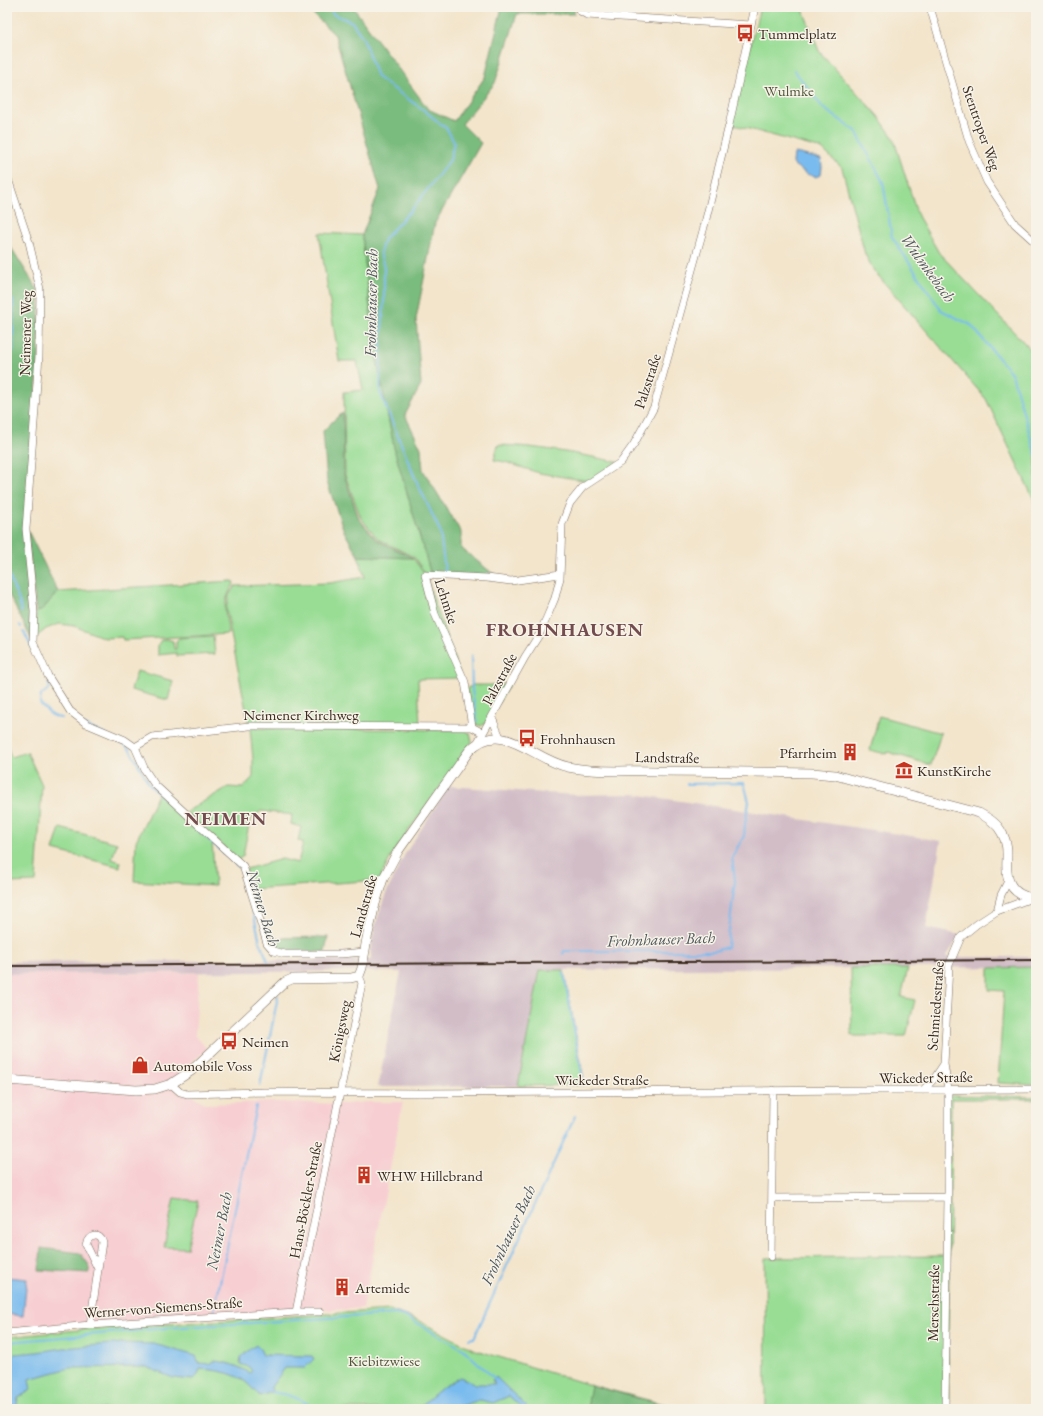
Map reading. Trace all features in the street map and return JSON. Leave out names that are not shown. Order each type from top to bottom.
[{"type":"main road","points":[[478,742],[490,738],[500,737]]},
{"type":"main road","name":"Landstraße","points":[[500,737],[516,743],[549,761],[567,767],[602,770],[812,773],[849,778],[979,813],[989,819],[1002,833],[1008,852],[1008,881]]},
{"type":"main road","name":"Landstraße","points":[[361,972],[375,904],[384,878],[392,862],[398,851],[456,769],[469,751],[478,742]]},
{"type":"main road","points":[[1008,881],[1018,893],[1034,897]]},
{"type":"main road","points":[[7,1080],[136,1090],[155,1089],[171,1084],[191,1071],[285,982],[292,979],[351,978],[361,972]]},
{"type":"street","points":[[577,7],[580,11],[587,14],[751,25]]},
{"type":"street","name":"Palzstraße","points":[[478,742],[539,635],[555,598],[560,574],[562,524],[570,503],[583,488],[621,462],[634,444],[654,407],[704,227],[729,125],[755,7]]},
{"type":"street","name":"Stentroper Weg","points":[[930,7],[969,141],[986,182],[1014,224],[1036,243]]},
{"type":"street","name":"Neimener Weg","points":[[7,176],[29,242],[40,289],[39,356],[26,528],[34,612],[33,642],[48,676],[70,711],[87,724],[125,740],[135,747]]},
{"type":"street","name":"Lehmke","points":[[472,727],[465,682],[435,614],[425,575],[487,578],[511,581],[560,574]]},
{"type":"street","points":[[493,717],[500,737]]},
{"type":"street","name":"Neimener Kirchweg","points":[[135,747],[152,737],[249,726],[472,727]]},
{"type":"street","points":[[472,727],[483,733]]},
{"type":"street","points":[[135,747],[145,770],[155,785],[197,822],[243,866],[267,943],[270,948],[274,951],[285,954],[341,954],[365,952]]},
{"type":"street","points":[[997,911],[1008,881]]},
{"type":"street","name":"Schmiedestraße","points":[[948,1089],[944,1064],[950,960],[961,937],[977,924],[997,911],[1034,897]]},
{"type":"street","name":"Königsweg","points":[[340,1093],[362,983],[361,972]]},
{"type":"street","points":[[923,1090],[934,1079],[944,1064]]},
{"type":"street","name":"Wickeder Straße","points":[[171,1084],[180,1092],[187,1094],[264,1092],[587,1095],[773,1090],[1036,1089]]},
{"type":"street","name":"Merschstraße","points":[[945,1409],[948,1089]]},
{"type":"street","points":[[771,1257],[773,1090]]},
{"type":"street","name":"Hans-Böckler-Straße","points":[[296,1312],[340,1093]]},
{"type":"street","points":[[772,1198],[948,1197]]},
{"type":"street","points":[[90,1325],[98,1269]]},
{"type":"street","name":"Werner-von-Siemens-Straße","points":[[7,1333],[90,1325],[296,1312],[320,1312]]},
{"type":"shaded area","points":[[449,786],[574,795],[634,794],[941,841],[926,928],[960,935],[946,957],[1036,957],[1036,967],[540,970],[518,1086],[378,1087],[401,972],[353,971],[7,974],[7,962],[372,960],[370,950],[376,923],[385,896],[405,854]]},
{"type":"shaded area","points":[[199,973],[195,1035],[207,1049],[171,1080],[174,1084],[206,1104],[273,1102],[346,1104],[367,1102],[403,1102],[363,1308],[7,1329],[7,974]]},
{"type":"green space","points":[[306,7],[353,7],[428,109],[454,121],[485,77],[502,7],[575,7],[574,14],[517,14],[495,83],[462,124],[481,143],[435,223],[416,319],[421,385],[405,415],[421,448],[423,470],[461,532],[461,548],[497,577],[431,575],[395,452],[374,346],[362,235],[380,189],[335,35]]},
{"type":"green space","name":"Wulmke","points":[[760,7],[802,7],[819,51],[878,116],[893,137],[918,216],[939,253],[1031,350],[1036,360],[1036,504],[986,399],[874,271],[865,254],[842,168],[822,149],[731,124]]},
{"type":"green space","points":[[319,233],[362,235],[374,346],[395,452],[431,575],[426,575],[414,557],[378,539],[361,518],[345,475],[344,392],[363,390],[357,361],[339,361]]},
{"type":"green space","points":[[7,241],[39,292],[39,356],[25,529],[33,612],[32,640],[7,591],[7,346],[14,314],[7,302]]},
{"type":"green space","points":[[343,413],[344,475],[359,519],[377,540],[413,558],[358,556],[344,531],[327,482],[323,431]]},
{"type":"green space","points":[[498,445],[573,453],[618,462],[589,481],[539,473],[494,460]]},
{"type":"green space","points":[[27,529],[58,592],[41,611],[36,612]]},
{"type":"green space","points":[[358,556],[413,558],[425,575],[461,678],[418,679],[420,727],[249,725],[226,609],[229,595],[235,586],[330,583],[365,577]]},
{"type":"green space","points":[[233,581],[234,584],[227,597],[225,608],[229,634],[123,640],[122,637],[105,638],[74,626],[59,624],[46,629],[35,638],[36,612],[41,611],[58,592]]},
{"type":"green space","points":[[213,636],[215,654],[177,656],[177,653],[158,655],[158,645],[161,640],[167,639],[173,641],[174,649],[176,649],[176,641],[179,638]]},
{"type":"green space","points":[[137,671],[173,681],[168,700],[131,690]]},
{"type":"green space","points":[[473,685],[509,685],[486,723],[481,726],[475,724],[466,689]]},
{"type":"green space","points":[[879,716],[941,733],[931,765],[888,752],[886,754],[870,750]]},
{"type":"green space","points":[[250,728],[464,730],[470,733],[472,742],[394,851],[379,880],[252,889],[246,869],[282,859],[298,863],[303,842],[298,841],[301,827],[291,824],[292,815],[261,811],[250,819],[243,856],[238,860],[186,812],[228,787],[243,788],[253,777]]},
{"type":"green space","points":[[7,746],[11,757],[27,752],[42,785],[36,882],[7,883]]},
{"type":"green space","points":[[159,792],[212,841],[215,886],[134,881],[136,841]]},
{"type":"green space","points":[[60,828],[117,843],[112,859],[120,862],[120,867],[53,850]]},
{"type":"green space","points":[[328,937],[325,952],[280,951],[271,946],[269,938]]},
{"type":"green space","points":[[1036,967],[1036,1085],[998,1083],[1004,991],[989,990],[989,968]]},
{"type":"green space","points":[[851,968],[908,968],[901,997],[915,1000],[906,1036],[852,1036]]},
{"type":"green space","points":[[540,970],[564,970],[585,1085],[518,1086]]},
{"type":"green space","points":[[945,1095],[1036,1097],[1036,1099],[951,1099],[948,1357],[949,1409],[766,1409],[765,1258],[945,1256]]},
{"type":"green space","points":[[174,1198],[198,1201],[187,1248],[164,1247]]},
{"type":"green space","points":[[41,1248],[80,1253],[89,1265],[89,1273],[39,1270]]},
{"type":"green space","name":"Kiebitzwiese","points":[[390,1310],[417,1320],[473,1349],[587,1384],[683,1409],[7,1409],[7,1337],[88,1329]]},
{"type":"green space","points":[[591,1385],[676,1409],[587,1409]]},
{"type":"water","points":[[795,153],[821,159],[821,175],[815,177],[807,174],[794,165]]},
{"type":"water","points":[[7,1277],[27,1279],[23,1316],[7,1314]]},
{"type":"water","points":[[122,1343],[154,1344],[196,1356],[199,1363],[210,1364],[214,1361],[223,1362],[237,1366],[250,1373],[252,1371],[249,1367],[240,1364],[241,1357],[256,1345],[263,1355],[312,1356],[314,1359],[305,1368],[285,1368],[271,1387],[272,1392],[260,1396],[243,1380],[228,1373],[217,1371],[200,1369],[198,1375],[193,1380],[173,1378],[146,1367],[70,1368],[29,1379],[31,1390],[18,1398],[17,1404],[19,1409],[7,1409],[7,1362],[14,1354]]},
{"type":"water","points":[[460,1377],[476,1384],[495,1384],[492,1380],[496,1377],[529,1409],[523,1409],[509,1396],[493,1403],[480,1400],[451,1409],[417,1409],[443,1387]]},
{"type":"waterway","name":"Frohnhauser Bach","points":[[329,7],[333,14],[352,22],[363,38],[377,77],[425,111],[447,129],[454,142],[450,160],[414,207],[384,239],[380,253],[384,267],[380,392],[415,478],[440,531],[445,572]]},
{"type":"waterway","name":"Wulmkebach","points":[[794,70],[823,108],[856,131],[883,182],[892,237],[941,310],[971,325],[1012,374],[1036,456]]},
{"type":"waterway","name":"Neimer Bach","points":[[7,296],[13,300],[13,350],[7,368]]},
{"type":"waterway","name":"Neimer Bach","points":[[7,374],[10,376],[7,381]]},
{"type":"waterway","name":"Neimer Bach","points":[[7,572],[19,601],[21,612]]},
{"type":"waterway","name":"Neimer Bach","points":[[24,632],[35,654]]},
{"type":"waterway","name":"Frohnhauser Bach","points":[[471,655],[472,690],[477,721]]},
{"type":"waterway","name":"Neimer Bach","points":[[48,683],[50,688],[41,695],[40,703],[52,715],[62,718]]},
{"type":"waterway","name":"Neimer Bach","points":[[84,725],[124,744],[130,750],[150,785],[241,869]]},
{"type":"waterway","name":"Frohnhauser Bach","points":[[563,954],[564,951],[715,951],[727,947],[735,881],[732,857],[744,836],[749,802],[744,783],[687,784]]},
{"type":"waterway","name":"Neimer Bach","points":[[250,898],[260,942],[268,961]]},
{"type":"waterway","name":"Frohnhauser Bach","points":[[564,973],[584,1085]]},
{"type":"waterway","name":"Neimer Bach","points":[[260,1086],[278,996]]},
{"type":"waterway","name":"Neimer Bach","points":[[214,1312],[256,1106]]},
{"type":"waterway","name":"Frohnhauser Bach","points":[[469,1339],[474,1338],[575,1116]]},
{"type":"waterway","points":[[7,1342],[167,1328],[396,1314],[404,1316],[463,1349],[494,1378]]},
{"type":"waterway","points":[[272,1392],[285,1394],[305,1402],[315,1409]]},
{"type":"railway","points":[[7,966],[1036,960]]},
{"type":"place","name":"Tummelplatz","points":[[745,33]]},
{"type":"place","name":"Frohnhausen","points":[[527,738]]},
{"type":"place","name":"Pfarrheim","points":[[850,752]]},
{"type":"place","name":"KunstKirche","points":[[904,770]]},
{"type":"place","name":"Neimen","points":[[229,1041]]},
{"type":"place","name":"Automobile Voss","points":[[140,1065]]},
{"type":"place","name":"WHW Hillebrand","points":[[364,1175]]},
{"type":"place","name":"Artemide","points":[[342,1287]]},
{"type":"district","name":"FROHNHAUSEN","points":[[565,629]]},
{"type":"district","name":"NEIMEN","points":[[226,818]]}]
